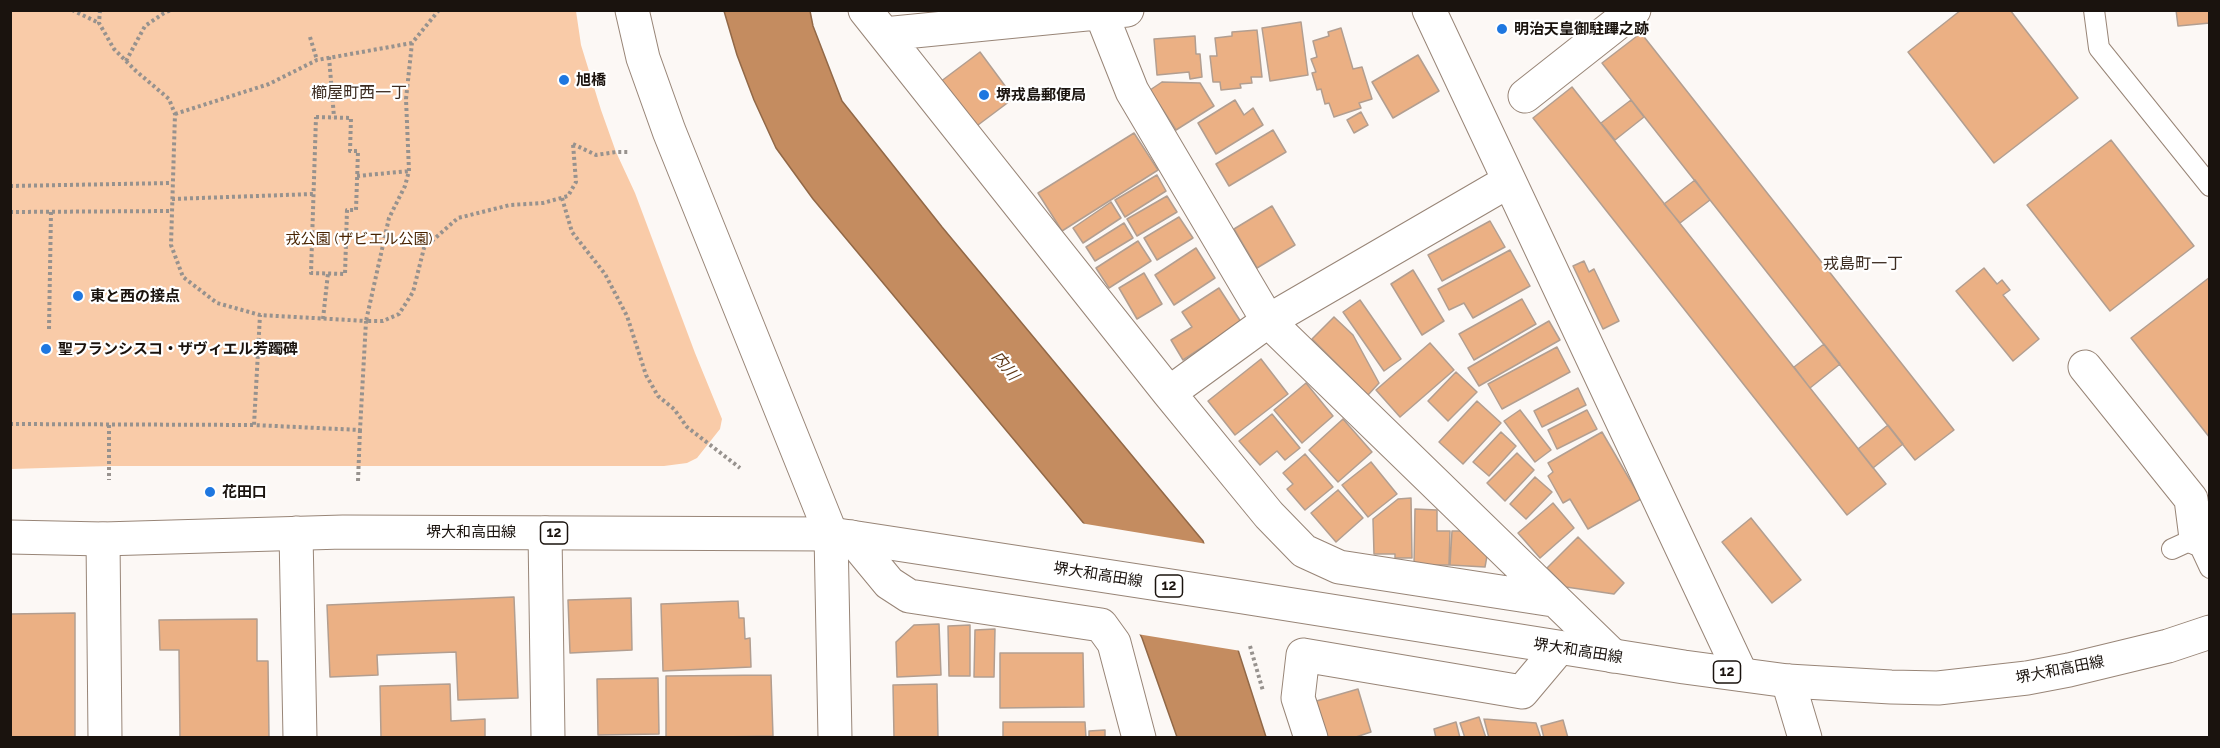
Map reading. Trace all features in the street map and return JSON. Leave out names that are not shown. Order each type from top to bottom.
[{"type":"street","points":[[632,10],[643,58],[669,131],[841,536],[889,583],[909,596],[1101,624],[1114,643],[1139,738]]},
{"type":"street","points":[[1430,10],[1741,674]]},
{"type":"street","points":[[1525,96],[1634,10]]},
{"type":"street","points":[[874,22],[1114,12],[1132,91],[1268,321],[1613,656]]},
{"type":"street","points":[[874,22],[1168,393],[1269,515],[1304,551],[1339,567],[1553,600]]},
{"type":"street","points":[[1168,393],[1268,321],[1509,181]]},
{"type":"street","points":[[2085,368],[2200,492],[2184,544]]},
{"type":"street","points":[[296,533],[300,738]]},
{"type":"street","name":"堺大和高田線","points":[[10,537],[103,539],[296,533],[841,536],[1559,648],[1788,681],[1938,688],[1987,684],[2069,670],[2168,646],[2210,632]]},
{"type":"street","points":[[545,533],[548,738]]},
{"type":"street","points":[[835,738],[841,536]]},
{"type":"street","points":[[103,539],[105,738]]},
{"type":"street","points":[[1311,738],[1298,698],[1302,655],[1522,692],[1559,648]]},
{"type":"street","points":[[1788,681],[1806,738]]},
{"type":"lane","points":[[2094,10],[2099,48],[2210,186]]},
{"type":"lane","points":[[2184,544],[2210,568]]},
{"type":"path","points":[[72,10],[99,23],[114,49],[169,99],[175,114],[171,245],[183,277],[217,303],[260,315],[383,321],[399,314],[413,292],[424,248],[458,218],[510,205],[543,202],[568,196],[576,182],[573,144],[596,155],[630,152]]},
{"type":"path","points":[[99,23],[100,10]]},
{"type":"path","points":[[126,61],[145,26],[171,10]]},
{"type":"path","points":[[358,481],[366,321],[389,218],[405,186],[409,171],[406,99],[412,43],[439,10]]},
{"type":"path","points":[[310,36],[317,60]]},
{"type":"path","points":[[175,114],[269,84],[317,60],[412,43]]},
{"type":"path","points":[[329,57],[334,117]]},
{"type":"path","points":[[316,117],[351,118],[350,151],[358,152],[356,210],[347,210],[345,274],[310,273],[314,194],[316,117]]},
{"type":"path","points":[[357,176],[409,171]]},
{"type":"path","points":[[10,186],[172,183]]},
{"type":"path","points":[[172,199],[314,194]]},
{"type":"path","points":[[562,198],[572,232],[605,274],[627,316],[646,375],[658,396],[674,409],[687,428],[740,468]]},
{"type":"path","points":[[10,212],[172,211]]},
{"type":"path","points":[[49,329],[51,212]]},
{"type":"path","points":[[323,319],[328,273]]},
{"type":"path","points":[[254,425],[260,315]]},
{"type":"path","points":[[10,424],[254,425],[360,430]]},
{"type":"path","points":[[109,425],[109,480]]},
{"type":"green space","name":"戎公園 (ザビエル公園)","points":[[10,11],[576,11],[581,45],[601,110],[722,419],[720,429],[697,458],[687,463],[664,466],[109,466],[11,469]]},
{"type":"water","name":"内川","points":[[724,11],[810,11],[813,26],[842,101],[942,227],[1203,541],[1266,737],[1177,737],[1142,638],[1086,526],[813,199],[776,148],[754,100]]},
{"type":"pier","points":[[1080,523],[1207,544],[1241,651],[1137,634]]},
{"type":"building","points":[[1961,10],[2010,10],[2078,98],[1994,163],[1908,52]]},
{"type":"building","points":[[2176,10],[2210,10],[2210,23],[2178,26]]},
{"type":"building","points":[[1301,22],[1308,75],[1270,81],[1262,28]]},
{"type":"building","points":[[1341,28],[1353,69],[1362,67],[1372,99],[1359,103],[1361,108],[1334,117],[1329,103],[1325,104],[1321,89],[1317,90],[1312,73],[1316,72],[1311,59],[1317,57],[1313,41],[1329,36],[1328,32]]},
{"type":"building","points":[[1257,30],[1262,77],[1251,77],[1252,83],[1240,84],[1241,88],[1221,90],[1220,82],[1213,82],[1210,56],[1217,56],[1215,38],[1232,36],[1232,32]]},
{"type":"building","points":[[1641,33],[1954,430],[1915,460],[1602,63]]},
{"type":"building","points":[[1195,36],[1196,54],[1200,54],[1202,77],[1190,79],[1189,72],[1157,75],[1154,39]]},
{"type":"building","points":[[980,52],[1014,98],[974,128],[940,82]]},
{"type":"building","points":[[1418,55],[1439,91],[1393,118],[1372,82]]},
{"type":"building","points":[[1162,82],[1200,83],[1214,106],[1176,130],[1150,90]]},
{"type":"building","points":[[1572,87],[1886,484],[1847,515],[1533,118]]},
{"type":"building","points":[[1235,100],[1244,115],[1253,108],[1263,125],[1216,154],[1198,123]]},
{"type":"building","points":[[1631,100],[1644,117],[1615,140],[1601,123]]},
{"type":"building","points":[[1361,112],[1368,125],[1354,133],[1347,120]]},
{"type":"building","points":[[1273,130],[1286,152],[1229,186],[1216,164]]},
{"type":"building","points":[[1134,133],[1158,170],[1062,231],[1038,193]]},
{"type":"building","points":[[2111,140],[2194,246],[2110,311],[2027,205]]},
{"type":"building","points":[[1157,175],[1166,191],[1125,217],[1115,200]]},
{"type":"building","points":[[1695,180],[1710,200],[1680,223],[1664,204]]},
{"type":"building","points":[[1167,196],[1177,212],[1137,236],[1127,219]]},
{"type":"building","points":[[1111,202],[1121,218],[1083,243],[1073,228]]},
{"type":"building","points":[[1272,206],[1295,245],[1257,268],[1234,229]]},
{"type":"building","points":[[1179,217],[1193,238],[1157,260],[1144,238]]},
{"type":"building","points":[[1490,221],[1505,247],[1442,281],[1428,255]]},
{"type":"building","points":[[1124,223],[1133,238],[1095,261],[1086,247]]},
{"type":"building","points":[[1138,241],[1151,261],[1109,288],[1096,268]]},
{"type":"building","points":[[1196,248],[1215,278],[1174,305],[1155,275]]},
{"type":"building","points":[[1510,250],[1530,286],[1473,318],[1464,303],[1449,310],[1438,289]]},
{"type":"building","points":[[1584,261],[1589,272],[1594,269],[1619,321],[1603,329],[1573,266]]},
{"type":"building","points":[[1984,268],[1997,284],[2002,280],[2010,290],[2003,295],[2039,339],[2013,361],[1956,291]]},
{"type":"building","points":[[1413,270],[1444,321],[1422,335],[1391,284]]},
{"type":"building","points":[[1144,273],[1162,304],[1137,319],[1119,288]]},
{"type":"building","points":[[2210,277],[2210,438],[2131,338]]},
{"type":"building","points":[[1219,288],[1241,322],[1183,360],[1171,340],[1192,327],[1182,312]]},
{"type":"building","points":[[1522,299],[1536,324],[1474,360],[1459,334]]},
{"type":"building","points":[[1360,300],[1401,359],[1384,371],[1343,312]]},
{"type":"building","points":[[1334,317],[1353,335],[1379,383],[1368,395],[1312,339]]},
{"type":"building","points":[[1549,321],[1560,340],[1479,386],[1468,368]]},
{"type":"building","points":[[1430,343],[1454,370],[1400,417],[1376,390]]},
{"type":"building","points":[[1824,344],[1840,364],[1810,388],[1794,367]]},
{"type":"building","points":[[1557,347],[1570,372],[1502,409],[1488,384]]},
{"type":"building","points":[[1261,359],[1288,394],[1235,435],[1208,401]]},
{"type":"building","points":[[1456,372],[1477,392],[1448,421],[1428,401]]},
{"type":"building","points":[[1306,383],[1333,416],[1302,443],[1274,410]]},
{"type":"building","points":[[1578,388],[1586,405],[1542,427],[1534,411]]},
{"type":"building","points":[[1477,401],[1501,423],[1463,464],[1439,442]]},
{"type":"building","points":[[1520,410],[1551,450],[1535,462],[1504,421]]},
{"type":"building","points":[[1587,410],[1597,429],[1557,449],[1548,430]]},
{"type":"building","points":[[1272,414],[1300,448],[1285,460],[1277,451],[1260,465],[1239,441]]},
{"type":"building","points":[[1343,419],[1372,452],[1338,482],[1309,450]]},
{"type":"building","points":[[1888,425],[1903,444],[1873,468],[1858,449]]},
{"type":"building","points":[[1501,432],[1516,446],[1489,476],[1473,462]]},
{"type":"building","points":[[1602,432],[1641,499],[1588,529],[1570,499],[1563,503],[1548,476],[1553,472],[1548,463]]},
{"type":"building","points":[[1517,453],[1534,470],[1505,501],[1487,483]]},
{"type":"building","points":[[1305,454],[1333,487],[1305,510],[1287,489],[1293,484],[1283,473]]},
{"type":"building","points":[[1371,462],[1397,494],[1368,517],[1342,485]]},
{"type":"building","points":[[1535,477],[1552,492],[1526,519],[1510,504]]},
{"type":"building","points":[[1338,490],[1363,518],[1336,542],[1311,513]]},
{"type":"building","points":[[1411,498],[1412,558],[1395,558],[1395,554],[1374,554],[1373,519],[1398,499]]},
{"type":"building","points":[[1553,503],[1574,528],[1540,558],[1518,533]]},
{"type":"building","points":[[1415,509],[1437,510],[1437,531],[1450,531],[1449,565],[1414,565]]},
{"type":"building","points":[[1751,518],[1801,580],[1772,603],[1722,542]]},
{"type":"building","points":[[1452,531],[1461,531],[1487,556],[1485,567],[1450,565]]},
{"type":"building","points":[[1578,537],[1624,583],[1614,594],[1566,587],[1547,568]]},
{"type":"building","points":[[514,597],[518,698],[458,700],[456,652],[377,655],[378,675],[330,677],[327,605]]},
{"type":"building","points":[[631,598],[632,650],[570,653],[568,600]]},
{"type":"building","points":[[738,601],[739,618],[744,618],[745,639],[750,638],[751,667],[663,671],[661,604]]},
{"type":"building","points":[[75,613],[75,738],[10,738],[10,614]]},
{"type":"building","points":[[257,619],[257,661],[268,661],[269,738],[180,738],[179,650],[160,650],[159,620]]},
{"type":"building","points":[[939,624],[941,675],[897,677],[896,642],[914,625]]},
{"type":"building","points":[[970,625],[970,676],[949,676],[948,626]]},
{"type":"building","points":[[995,629],[994,677],[974,677],[975,630]]},
{"type":"building","points":[[1000,653],[1083,653],[1084,707],[1000,708]]},
{"type":"building","points":[[771,675],[773,736],[666,738],[666,676]]},
{"type":"building","points":[[658,678],[659,734],[598,735],[597,679]]},
{"type":"building","points":[[450,684],[451,721],[485,719],[485,738],[381,738],[380,686]]},
{"type":"building","points":[[937,684],[938,738],[894,738],[893,685]]},
{"type":"building","points":[[1358,689],[1371,732],[1353,738],[1324,738],[1313,702]]},
{"type":"building","points":[[1479,717],[1486,738],[1465,738],[1460,723]]},
{"type":"building","points":[[1484,719],[1536,723],[1541,738],[1489,738]]},
{"type":"building","points":[[1563,720],[1568,738],[1544,738],[1541,726]]},
{"type":"building","points":[[1003,722],[1085,722],[1086,738],[1003,738]]},
{"type":"building","points":[[1456,722],[1460,738],[1436,738],[1434,729]]},
{"type":"building","points":[[1105,730],[1105,738],[1089,738],[1089,731]]},
{"type":"place","name":"明治天皇御駐蹕之跡","points":[[1502,29]]},
{"type":"place","name":"旭橋","points":[[564,80]]},
{"type":"place","name":"堺戎島郵便局","points":[[984,95]]},
{"type":"place","name":"東と西の接点","points":[[78,296]]},
{"type":"place","name":"聖フランシスコ・ザヴィエル芳躅碑","points":[[46,349]]},
{"type":"place","name":"花田口","points":[[210,492]]},
{"type":"district","name":"櫛屋町西一丁","points":[[359,93]]},
{"type":"district","name":"戎島町一丁","points":[[1863,264]]}]
